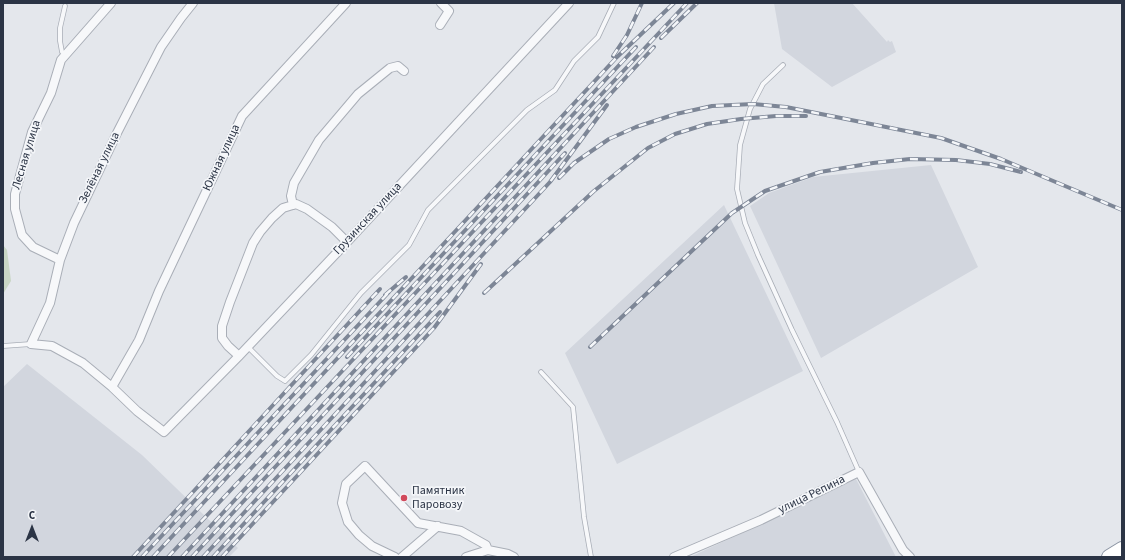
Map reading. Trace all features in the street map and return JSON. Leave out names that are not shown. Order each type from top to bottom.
[{"type":"highway","points":[[1109,557],[1122,549]]},
{"type":"street","name":"Лесная улица","points":[[60,260],[32,247],[22,235],[15,209],[15,194],[32,132],[52,93],[61,60],[111,3]]},
{"type":"street","name":"Зелёная улица","points":[[31,344],[50,303],[60,260],[74,223],[124,120],[162,47],[193,3]]},
{"type":"street","points":[[440,24],[449,11],[441,3]]},
{"type":"street","name":"Грузинская улица","points":[[112,386],[137,411],[164,432],[248,347],[569,3]]},
{"type":"street","name":"Южная улица","points":[[112,386],[139,340],[159,292],[242,116],[341,5]]},
{"type":"street","points":[[293,205],[291,196],[294,183],[319,140],[358,94],[390,68],[398,66],[404,71]]},
{"type":"street","points":[[239,356],[222,338],[222,326],[253,243],[260,232],[283,208],[296,204],[307,209],[332,227],[347,242]]},
{"type":"street","points":[[31,344],[52,346],[83,363],[112,386]]},
{"type":"street","points":[[395,557],[372,546],[359,535],[348,522],[342,503],[346,484],[365,466],[418,522],[461,531],[486,545],[488,550]]},
{"type":"street","name":"улица Репина","points":[[674,557],[761,520],[859,472],[903,550],[910,557]]},
{"type":"street","points":[[402,557],[438,526]]},
{"type":"street","points":[[466,557],[488,550],[508,554],[514,557]]},
{"type":"lane","points":[[248,347],[277,376],[285,381],[311,355],[361,293],[409,245],[428,210],[527,110],[555,90],[574,60],[598,37],[614,3]]},
{"type":"lane","points":[[65,6],[60,28],[60,42],[62,52],[66,54]]},
{"type":"lane","points":[[783,64],[764,84],[750,109],[740,145],[737,189],[745,223],[758,255],[859,472]]},
{"type":"lane","points":[[3,346],[31,344]]},
{"type":"lane","points":[[541,372],[573,408],[584,517],[591,557]]},
{"type":"shaded area","points":[[774,3],[852,3],[887,42],[888,40],[890,42],[892,41],[896,52],[832,87],[782,49]]},
{"type":"shaded area","points":[[931,165],[978,267],[821,358],[750,206],[769,193],[813,177]]},
{"type":"shaded area","points":[[724,205],[803,371],[617,464],[565,353]]},
{"type":"shaded area","points":[[27,364],[142,455],[238,548],[229,557],[3,557],[3,387]]},
{"type":"shaded area","points":[[856,479],[896,557],[690,557],[757,526]]},
{"type":"green space","points":[[3,245],[7,250],[11,281],[3,294]]},
{"type":"railway","points":[[613,56],[627,35],[642,3]]},
{"type":"railway","points":[[153,557],[617,57],[674,3]]},
{"type":"railway","points":[[168,557],[687,3]]},
{"type":"railway","points":[[661,38],[697,3]]},
{"type":"railway","points":[[347,357],[636,47]]},
{"type":"railway","points":[[182,557],[654,47]]},
{"type":"railway","points":[[559,178],[574,163],[609,139],[636,127],[676,114],[712,106],[753,104],[786,107],[941,138],[1001,159],[1122,210]]},
{"type":"railway","points":[[203,557],[550,182],[607,105]]},
{"type":"railway","points":[[484,293],[594,191],[648,148],[675,134],[707,124],[776,116],[806,116]]},
{"type":"railway","points":[[192,557],[565,153]]},
{"type":"railway","points":[[590,347],[732,213],[765,191],[820,172],[873,163],[910,159],[956,160],[990,164],[1021,172]]},
{"type":"railway","points":[[222,557],[434,328],[481,264]]},
{"type":"railway","points":[[385,295],[406,277]]},
{"type":"railway","points":[[133,557],[380,289]]},
{"type":"railway","points":[[142,557],[389,292]]},
{"type":"railway","points":[[213,557],[440,312]]},
{"type":"place","name":"Памятник Паровозу","points":[[404,498]]}]
